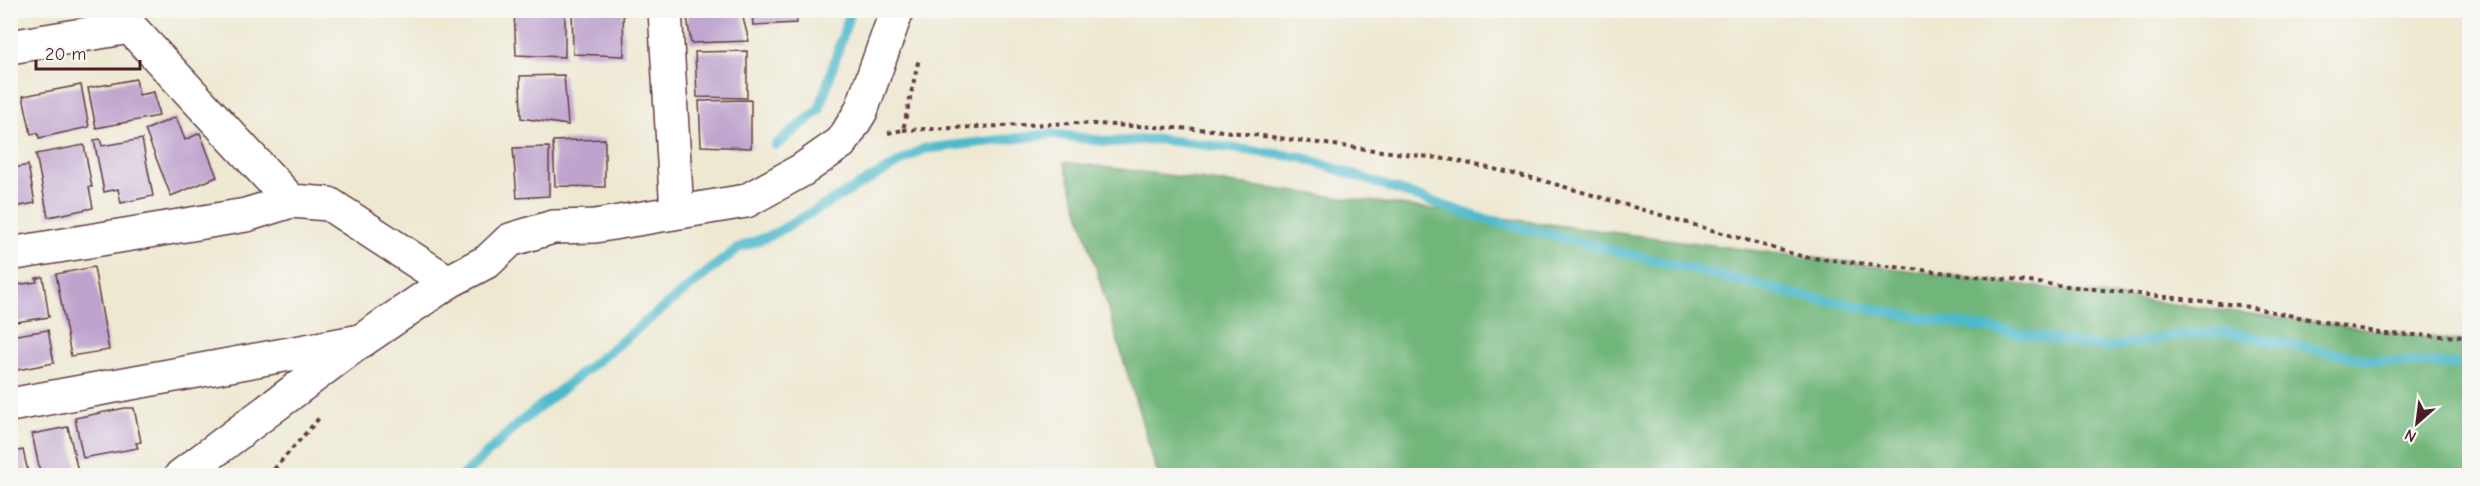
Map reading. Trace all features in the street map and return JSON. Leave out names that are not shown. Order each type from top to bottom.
[{"type":"street","points":[[666,10],[677,212]]},
{"type":"street","points":[[181,476],[361,340],[448,282],[488,261],[510,240],[553,227],[595,226],[746,201],[802,170],[842,142],[861,111],[897,10]]},
{"type":"street","points":[[10,47],[130,27],[291,201]]},
{"type":"street","points":[[10,254],[246,215],[291,201],[329,204],[448,282]]},
{"type":"street","points":[[10,405],[361,340]]},
{"type":"path","points":[[903,130],[1074,123],[1215,130],[1453,160],[1541,180],[1804,257],[2238,305],[2385,334],[2469,337]]},
{"type":"green space","points":[[1064,162],[2469,342],[2469,475],[1158,475]]},
{"type":"building","points":[[514,10],[565,10],[565,57],[516,55]]},
{"type":"building","points":[[572,10],[623,10],[624,56],[573,54]]},
{"type":"building","points":[[686,10],[741,10],[749,41],[691,43]]},
{"type":"building","points":[[752,10],[795,10],[797,23],[753,25]]},
{"type":"building","points":[[747,51],[747,98],[697,97],[695,52]]},
{"type":"building","points":[[564,75],[568,125],[521,118],[520,76]]},
{"type":"building","points":[[136,79],[139,95],[154,92],[159,116],[96,128],[88,88]]},
{"type":"building","points":[[81,85],[89,127],[39,138],[38,133],[31,134],[23,96]]},
{"type":"building","points":[[751,100],[751,148],[701,146],[699,101]]},
{"type":"building","points":[[176,117],[185,140],[200,133],[217,177],[171,196],[145,130]]},
{"type":"building","points":[[10,120],[15,138],[10,139]]},
{"type":"building","points":[[100,139],[102,146],[142,139],[153,196],[121,203],[118,189],[104,192],[94,140]]},
{"type":"building","points":[[605,139],[605,187],[555,186],[553,141]]},
{"type":"building","points":[[84,145],[92,187],[89,187],[93,208],[48,217],[36,154]]},
{"type":"building","points":[[549,147],[549,196],[517,198],[513,148]]},
{"type":"building","points":[[28,165],[35,203],[10,208],[10,169]]},
{"type":"building","points":[[94,267],[109,350],[71,356],[56,274]]},
{"type":"building","points":[[43,277],[49,317],[10,323],[10,286],[37,282],[36,278]]},
{"type":"building","points":[[48,330],[54,363],[12,371],[10,336]]},
{"type":"building","points":[[134,408],[141,442],[136,443],[138,448],[83,458],[75,418]]},
{"type":"building","points":[[68,427],[79,476],[41,476],[32,434]]},
{"type":"building","points":[[23,450],[29,476],[10,476],[10,453]]},
{"type":"waterway","points":[[776,145],[819,110],[851,10]]},
{"type":"waterway","points":[[463,476],[517,425],[738,248],[770,236],[923,149],[1052,134],[1110,142],[1158,139],[1301,157],[1477,217],[1798,295],[2106,348],[2179,335],[2227,332],[2373,361],[2470,365]]}]
